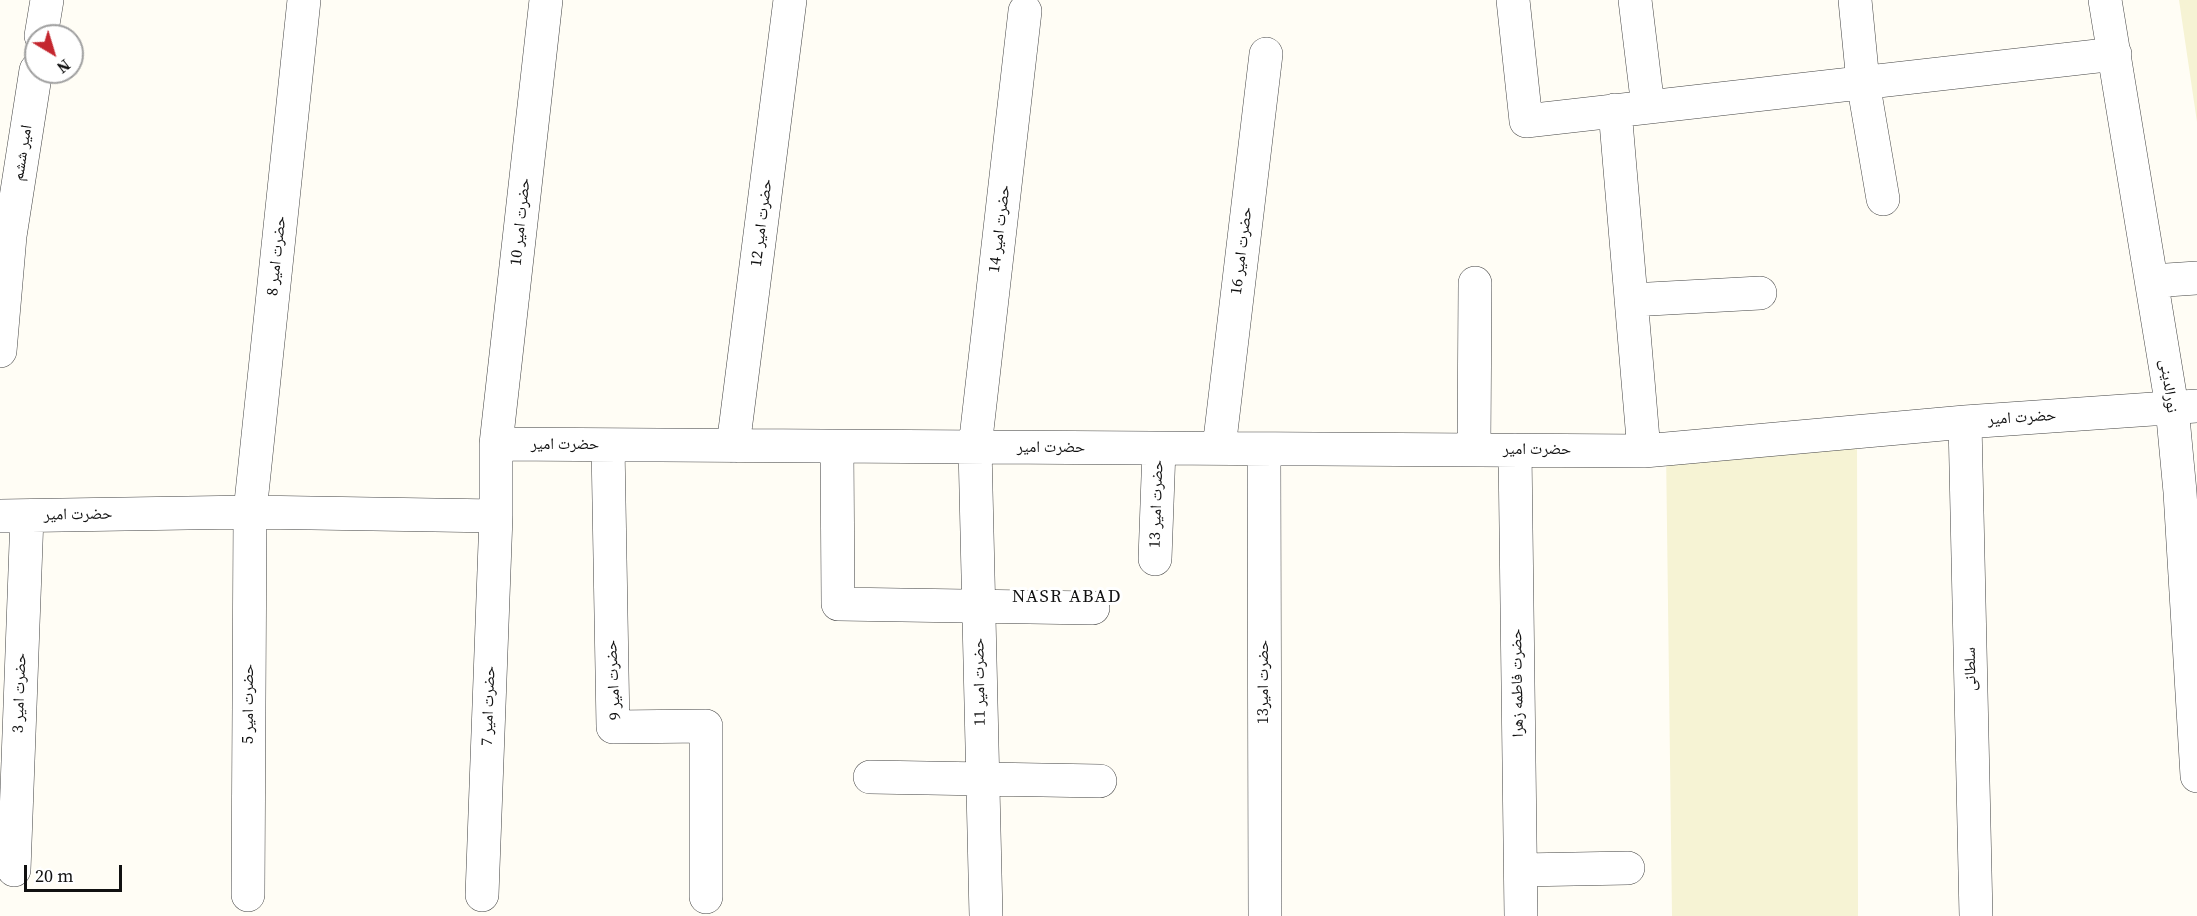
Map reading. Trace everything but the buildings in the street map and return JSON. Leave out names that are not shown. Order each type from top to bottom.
[{"type":"street","points":[[43,24],[47,0]]},
{"type":"street","name":"حضرت امیر 8","points":[[250,513],[304,0]]},
{"type":"street","name":"حضرت امیر 10","points":[[496,444],[546,0]]},
{"type":"street","name":"حضرت امیر 12","points":[[734,446],[790,0]]},
{"type":"street","points":[[1514,0],[1526,121],[2115,54]]},
{"type":"street","points":[[1635,0],[1648,107]]},
{"type":"street","points":[[1855,0],[1863,82],[1883,199]]},
{"type":"street","name":"نورالدینی","points":[[2105,0],[2152,281],[2185,407],[2180,492],[2193,640],[2197,776]]},
{"type":"street","name":"حضرت امیر 14","points":[[975,447],[1025,11]]},
{"type":"street","name":"حضرت امیر 16","points":[[1219,448],[1266,54]]},
{"type":"street","name":"امیر ششم","points":[[0,351],[5,235],[33,84]]},
{"type":"street","points":[[1615,110],[1644,451]]},
{"type":"street","points":[[2152,281],[2197,279]]},
{"type":"street","points":[[1474,450],[1475,283]]},
{"type":"street","points":[[1631,300],[1760,293]]},
{"type":"street","name":"حضرت امیر","points":[[496,444],[1644,451],[1965,422],[2185,407]]},
{"type":"street","name":"سلطانی","points":[[1965,422],[1976,916]]},
{"type":"street","points":[[496,444],[496,516]]},
{"type":"street","name":"حضرت امیر 9","points":[[608,445],[613,727],[706,726],[706,897]]},
{"type":"street","points":[[837,447],[838,604],[1093,608]]},
{"type":"street","name":"حضرت امیر 11","points":[[975,447],[986,916]]},
{"type":"street","name":"حضرت امیر 13","points":[[1155,560],[1159,449]]},
{"type":"street","name":"حضرت امیر13","points":[[1264,449],[1265,916]]},
{"type":"street","name":"حضرت فاطمه زهرا","points":[[1515,450],[1521,916]]},
{"type":"street","name":"حضرت امیر","points":[[13,516],[250,513],[496,516]]},
{"type":"street","name":"حضرت امیر 5","points":[[248,895],[250,513]]},
{"type":"street","name":"حضرت امیر 3","points":[[13,516],[14,870]]},
{"type":"street","name":"حضرت امیر 7","points":[[483,895],[496,516]]},
{"type":"street","points":[[870,777],[1100,781]]},
{"type":"street","points":[[1521,870],[1628,868]]},
{"type":"shaded area","points":[[2179,0],[2197,0],[2197,122]]},
{"type":"shaded area","points":[[1857,431],[1858,916],[1672,916],[1666,449]]},
{"type":"district","name":"NASR ABAD","points":[[1067,597]]}]
